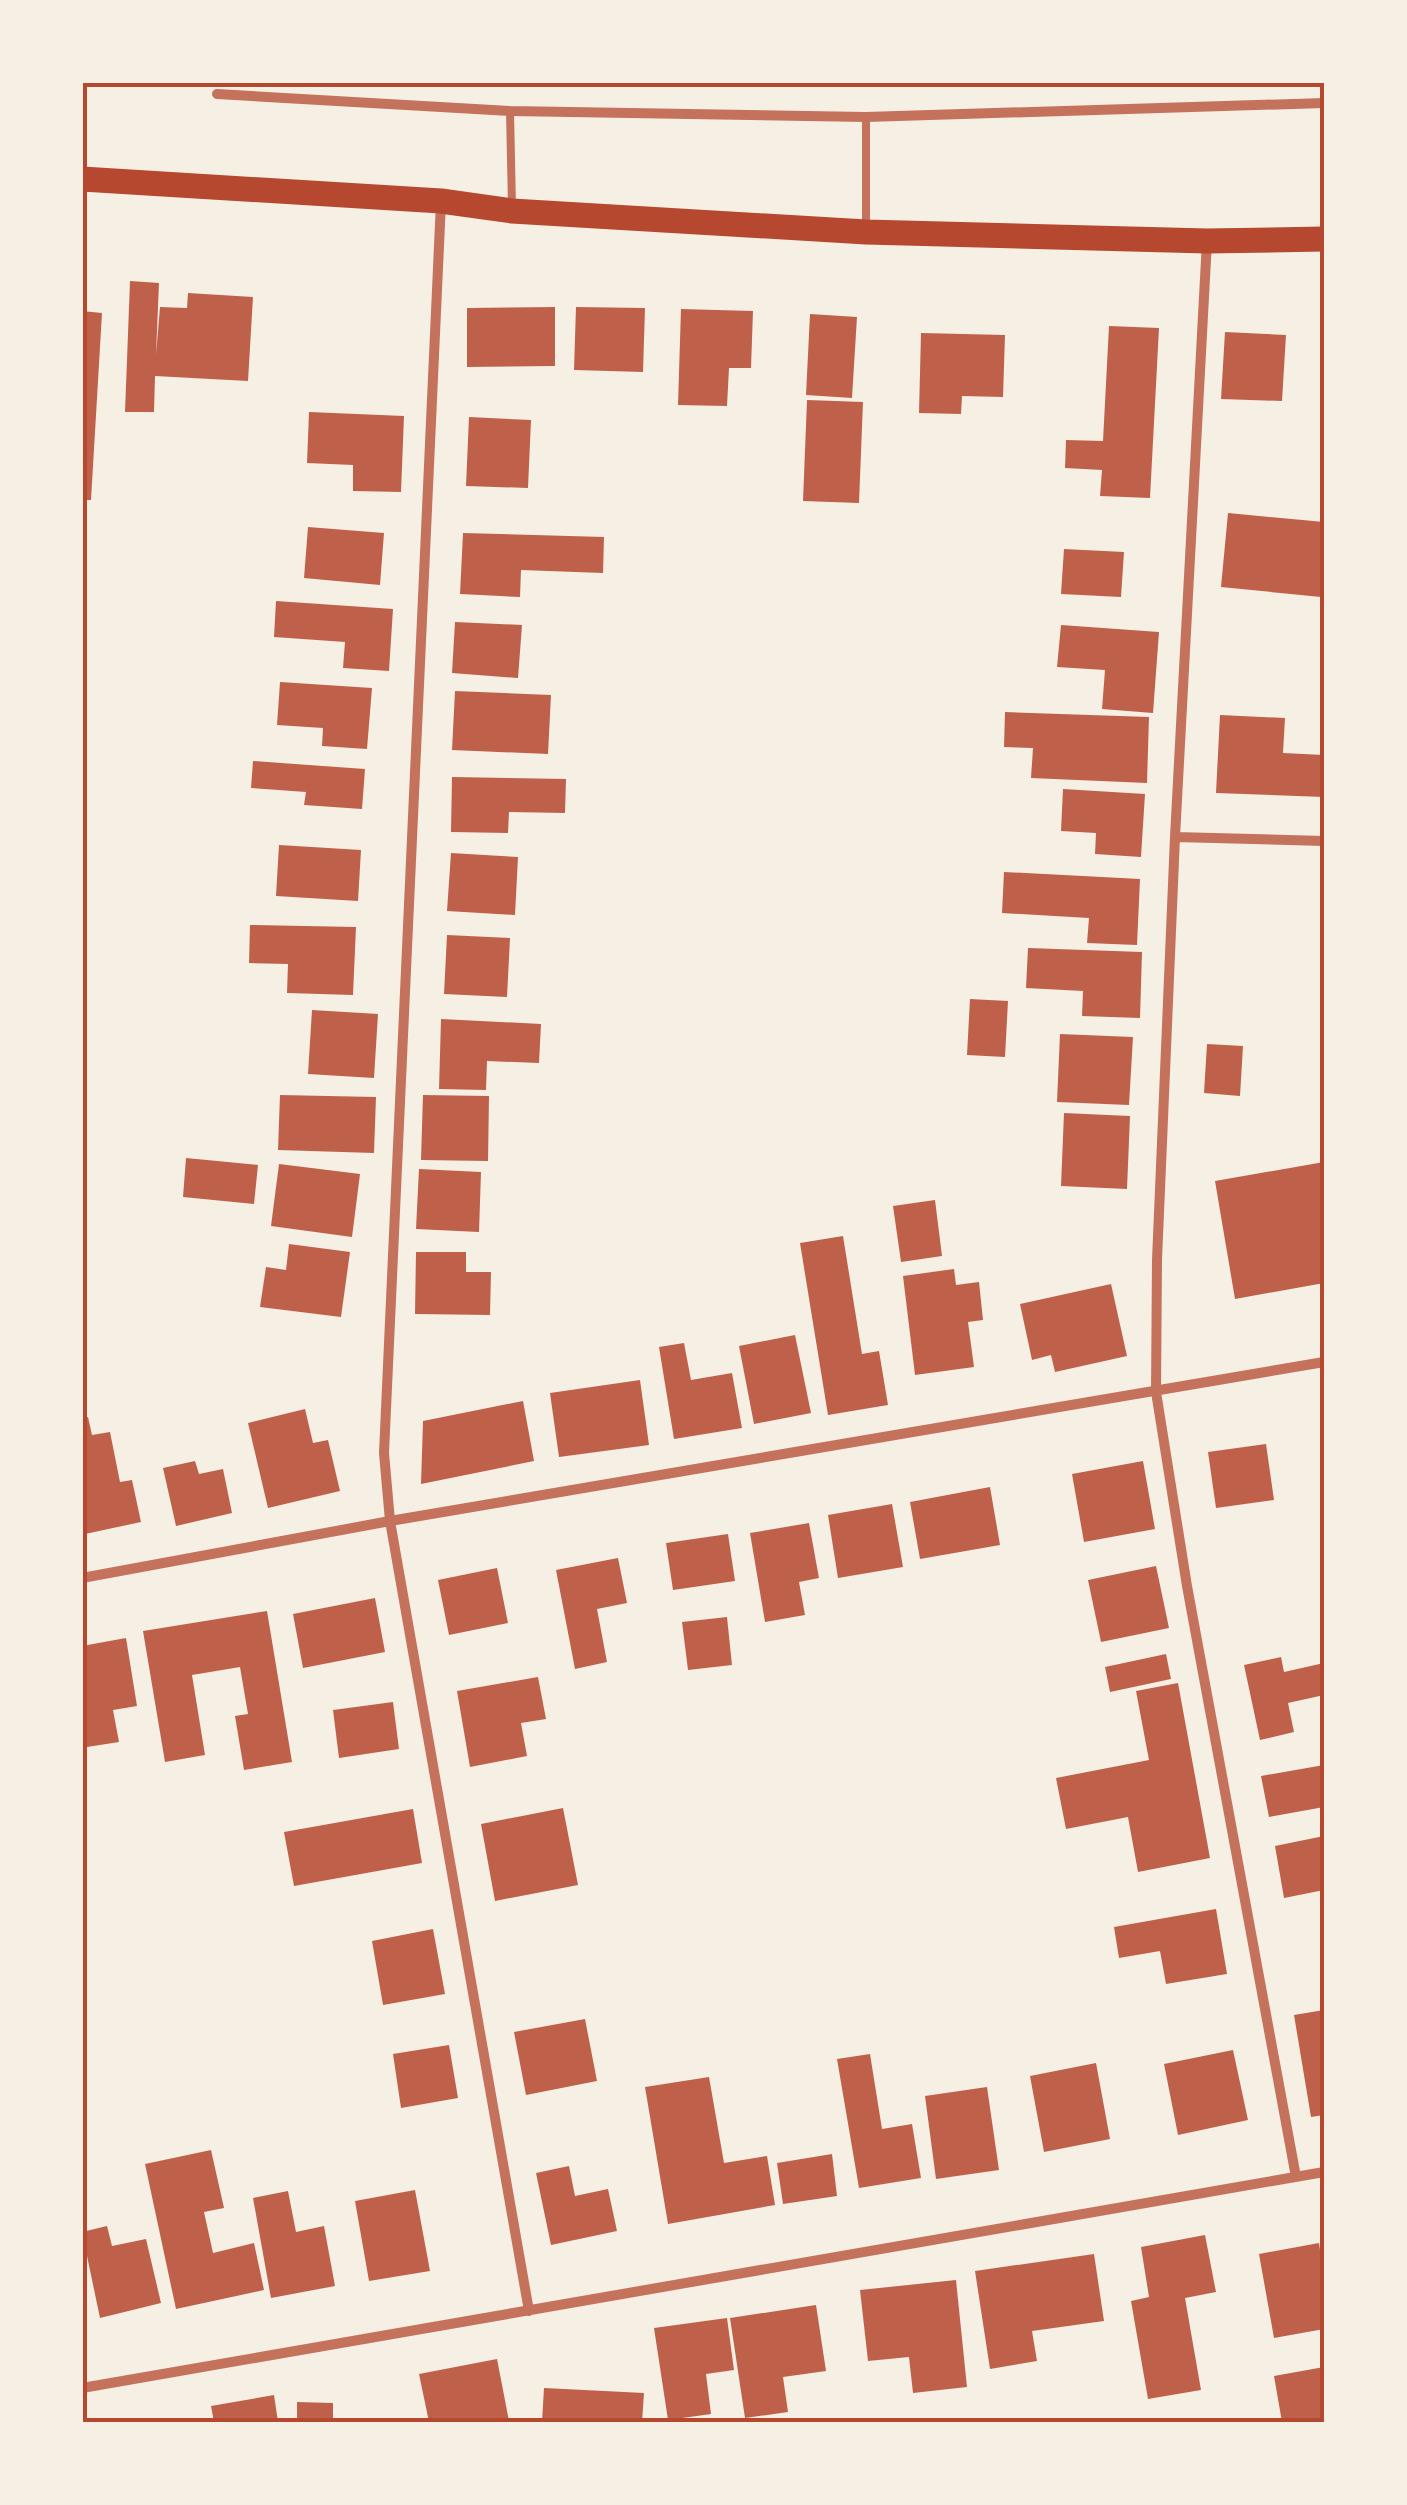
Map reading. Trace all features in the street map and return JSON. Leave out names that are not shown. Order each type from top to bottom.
[{"type":"main road","points":[[82,180],[866,232],[1207,241],[1324,239]]},
{"type":"street","points":[[217,94],[510,111],[866,117],[1324,102]]},
{"type":"street","points":[[441,202],[384,1453],[390,1521],[529,2311]]},
{"type":"street","points":[[1207,241],[1175,836],[1157,1260],[1156,1392],[1186,1586],[1296,2176]]},
{"type":"street","points":[[1175,836],[1324,842]]},
{"type":"street","points":[[82,1578],[390,1521],[1324,1362]]},
{"type":"street","points":[[82,2388],[1324,2172]]},
{"type":"lane","points":[[510,111],[512,211]]},
{"type":"lane","points":[[866,117],[866,232]]},
{"type":"building","points":[[130,281],[159,283],[156,355],[160,307],[187,308],[188,293],[253,297],[248,381],[155,376],[154,412],[125,412]]},
{"type":"building","points":[[555,307],[555,366],[467,367],[467,308]]},
{"type":"building","points":[[576,307],[645,308],[643,372],[574,370]]},
{"type":"building","points":[[681,309],[753,311],[751,368],[729,368],[727,406],[678,405]]},
{"type":"building","points":[[82,311],[102,313],[91,500],[82,500]]},
{"type":"building","points":[[810,314],[857,317],[852,398],[806,395]]},
{"type":"building","points":[[1109,326],[1159,328],[1150,498],[1100,496],[1102,470],[1065,468],[1066,440],[1103,441]]},
{"type":"building","points":[[1225,332],[1286,335],[1282,401],[1221,399]]},
{"type":"building","points":[[921,333],[1005,335],[1003,397],[962,396],[961,414],[919,413]]},
{"type":"building","points":[[807,400],[863,402],[859,503],[803,501]]},
{"type":"building","points":[[309,412],[404,416],[401,492],[353,491],[353,465],[307,463]]},
{"type":"building","points":[[469,417],[531,420],[528,488],[466,486]]},
{"type":"building","points":[[1228,513],[1324,522],[1321,597],[1221,587]]},
{"type":"building","points":[[308,527],[384,533],[380,585],[304,578]]},
{"type":"building","points":[[463,533],[604,537],[603,573],[521,570],[520,597],[460,594]]},
{"type":"building","points":[[1064,549],[1124,552],[1121,597],[1061,594]]},
{"type":"building","points":[[276,601],[393,609],[389,671],[343,668],[345,642],[274,637]]},
{"type":"building","points":[[455,622],[522,625],[518,678],[452,673]]},
{"type":"building","points":[[1061,625],[1159,632],[1153,713],[1102,709],[1105,670],[1057,667]]},
{"type":"building","points":[[280,682],[372,688],[367,749],[322,746],[323,728],[277,725]]},
{"type":"building","points":[[455,691],[551,695],[548,754],[452,750]]},
{"type":"building","points":[[1005,712],[1149,717],[1147,783],[1031,778],[1033,748],[1004,747]]},
{"type":"building","points":[[1220,715],[1285,718],[1283,753],[1324,755],[1324,797],[1216,793]]},
{"type":"building","points":[[253,761],[365,769],[362,809],[304,805],[306,792],[251,788]]},
{"type":"building","points":[[452,777],[566,779],[565,813],[509,812],[508,833],[451,832]]},
{"type":"building","points":[[1063,789],[1145,794],[1141,857],[1095,854],[1096,833],[1061,831]]},
{"type":"building","points":[[279,845],[361,850],[358,901],[276,896]]},
{"type":"building","points":[[451,853],[518,857],[515,915],[447,911]]},
{"type":"building","points":[[1004,872],[1140,879],[1137,945],[1087,943],[1089,918],[1002,913]]},
{"type":"building","points":[[250,925],[356,927],[353,995],[287,993],[288,964],[249,963]]},
{"type":"building","points":[[447,935],[510,938],[507,997],[444,994]]},
{"type":"building","points":[[1028,948],[1142,952],[1140,1018],[1082,1016],[1083,991],[1026,988]]},
{"type":"building","points":[[970,999],[1008,1001],[1005,1057],[967,1055]]},
{"type":"building","points":[[312,1010],[378,1014],[374,1078],[308,1074]]},
{"type":"building","points":[[441,1019],[541,1024],[539,1063],[487,1061],[486,1090],[439,1089]]},
{"type":"building","points":[[1060,1034],[1133,1037],[1129,1105],[1057,1102]]},
{"type":"building","points":[[1207,1044],[1243,1046],[1240,1096],[1204,1093]]},
{"type":"building","points":[[280,1095],[376,1097],[374,1153],[278,1150]]},
{"type":"building","points":[[423,1095],[489,1096],[488,1161],[421,1160]]},
{"type":"building","points":[[1064,1113],[1130,1116],[1127,1189],[1061,1186]]},
{"type":"building","points":[[186,1158],[258,1165],[254,1204],[183,1197]]},
{"type":"building","points":[[1324,1162],[1324,1283],[1235,1299],[1215,1181]]},
{"type":"building","points":[[279,1164],[360,1174],[352,1237],[271,1226]]},
{"type":"building","points":[[419,1169],[481,1172],[479,1232],[416,1229]]},
{"type":"building","points":[[935,1200],[942,1256],[901,1262],[893,1206]]},
{"type":"building","points":[[843,1236],[862,1354],[879,1351],[888,1405],[828,1415],[800,1243]]},
{"type":"building","points":[[289,1244],[350,1252],[341,1317],[260,1307],[266,1267],[286,1270]]},
{"type":"building","points":[[416,1252],[466,1252],[466,1272],[491,1272],[490,1315],[415,1314]]},
{"type":"building","points":[[954,1269],[956,1285],[979,1282],[983,1320],[968,1322],[974,1367],[915,1375],[903,1276]]},
{"type":"building","points":[[1111,1284],[1127,1356],[1055,1372],[1051,1355],[1032,1360],[1020,1304]]},
{"type":"building","points":[[795,1335],[811,1413],[754,1424],[739,1346]]},
{"type":"building","points":[[684,1343],[691,1380],[732,1373],[742,1428],[674,1439],[659,1347]]},
{"type":"building","points":[[640,1380],[649,1445],[559,1457],[550,1393]]},
{"type":"building","points":[[523,1401],[534,1461],[421,1484],[423,1421]]},
{"type":"building","points":[[305,1409],[313,1443],[328,1440],[340,1491],[268,1508],[248,1423]]},
{"type":"building","points":[[88,1417],[92,1435],[110,1432],[120,1482],[132,1480],[141,1522],[85,1534],[82,1419]]},
{"type":"building","points":[[1266,1444],[1274,1500],[1216,1508],[1208,1452]]},
{"type":"building","points":[[195,1461],[199,1474],[223,1469],[232,1513],[176,1526],[163,1468]]},
{"type":"building","points":[[1143,1461],[1155,1529],[1084,1542],[1072,1474]]},
{"type":"building","points":[[990,1487],[1000,1545],[920,1559],[910,1502]]},
{"type":"building","points":[[892,1504],[903,1567],[838,1578],[828,1515]]},
{"type":"building","points":[[809,1523],[819,1578],[799,1582],[805,1615],[765,1622],[750,1533]]},
{"type":"building","points":[[728,1534],[735,1581],[673,1590],[666,1543]]},
{"type":"building","points":[[618,1558],[627,1603],[597,1609],[607,1662],[575,1669],[556,1570]]},
{"type":"building","points":[[1156,1566],[1169,1628],[1101,1642],[1088,1580]]},
{"type":"building","points":[[497,1568],[508,1623],[449,1635],[438,1580]]},
{"type":"building","points":[[375,1598],[385,1652],[303,1668],[293,1614]]},
{"type":"building","points":[[267,1611],[292,1762],[244,1770],[235,1716],[248,1714],[240,1667],[192,1675],[205,1755],[165,1762],[143,1631]]},
{"type":"building","points":[[727,1617],[732,1665],[688,1670],[682,1622]]},
{"type":"building","points":[[126,1638],[137,1706],[113,1710],[119,1742],[87,1747],[82,1719],[82,1646]]},
{"type":"building","points":[[1166,1654],[1171,1679],[1110,1692],[1105,1667]]},
{"type":"building","points":[[1281,1657],[1284,1672],[1324,1663],[1324,1695],[1288,1703],[1294,1732],[1260,1740],[1244,1665]]},
{"type":"building","points":[[538,1677],[546,1719],[521,1723],[527,1756],[470,1767],[457,1691]]},
{"type":"building","points":[[1178,1683],[1210,1858],[1138,1872],[1128,1817],[1066,1829],[1056,1778],[1149,1760],[1136,1691]]},
{"type":"building","points":[[393,1702],[399,1749],[339,1758],[333,1710]]},
{"type":"building","points":[[1324,1765],[1324,1807],[1269,1817],[1261,1776]]},
{"type":"building","points":[[563,1808],[578,1885],[495,1901],[481,1824]]},
{"type":"building","points":[[413,1809],[422,1863],[294,1886],[284,1832]]},
{"type":"building","points":[[1324,1836],[1324,1890],[1284,1898],[1275,1846]]},
{"type":"building","points":[[1216,1909],[1227,1974],[1166,1984],[1160,1951],[1119,1958],[1114,1927]]},
{"type":"building","points":[[433,1929],[445,1994],[383,2005],[372,1941]]},
{"type":"building","points":[[1324,2010],[1324,2115],[1311,2117],[1294,2015]]},
{"type":"building","points":[[585,2019],[597,2081],[526,2095],[514,2032]]},
{"type":"building","points":[[449,2045],[458,2098],[401,2108],[393,2054]]},
{"type":"building","points":[[1233,2050],[1248,2120],[1178,2135],[1164,2064]]},
{"type":"building","points":[[870,2054],[882,2129],[912,2124],[921,2178],[859,2188],[837,2059]]},
{"type":"building","points":[[1096,2063],[1110,2139],[1044,2152],[1030,2076]]},
{"type":"building","points":[[709,2077],[724,2163],[767,2156],[775,2205],[668,2224],[645,2087]]},
{"type":"building","points":[[987,2087],[999,2170],[936,2179],[925,2096]]},
{"type":"building","points":[[211,2150],[224,2208],[204,2212],[213,2253],[254,2243],[264,2290],[176,2309],[145,2164]]},
{"type":"building","points":[[832,2154],[837,2196],[783,2204],[777,2163]]},
{"type":"building","points":[[569,2166],[575,2196],[608,2189],[617,2231],[551,2245],[536,2173]]},
{"type":"building","points":[[415,2190],[430,2271],[369,2281],[355,2201]]},
{"type":"building","points":[[288,2191],[296,2232],[324,2226],[335,2286],[271,2298],[253,2198]]},
{"type":"building","points":[[107,2226],[112,2246],[146,2239],[161,2303],[100,2318],[82,2232]]},
{"type":"building","points":[[1205,2235],[1216,2292],[1185,2298],[1201,2390],[1148,2399],[1131,2301],[1149,2297],[1141,2247]]},
{"type":"building","points":[[1319,2243],[1324,2277],[1324,2329],[1274,2338],[1259,2254]]},
{"type":"building","points":[[1094,2254],[1104,2321],[1032,2331],[1037,2361],[990,2369],[975,2271]]},
{"type":"building","points":[[956,2280],[967,2387],[913,2393],[909,2357],[868,2361],[860,2290]]},
{"type":"building","points":[[816,2305],[826,2371],[783,2377],[788,2412],[745,2418],[730,2318]]},
{"type":"building","points":[[727,2318],[734,2370],[706,2374],[711,2414],[668,2420],[654,2328]]},
{"type":"building","points":[[497,2359],[509,2421],[429,2422],[419,2374]]},
{"type":"building","points":[[1324,2367],[1324,2422],[1282,2422],[1274,2376]]},
{"type":"building","points":[[544,2388],[644,2393],[642,2422],[542,2422]]},
{"type":"building","points":[[274,2395],[278,2422],[214,2422],[211,2406]]},
{"type":"building","points":[[297,2402],[333,2403],[333,2422],[297,2422]]}]
